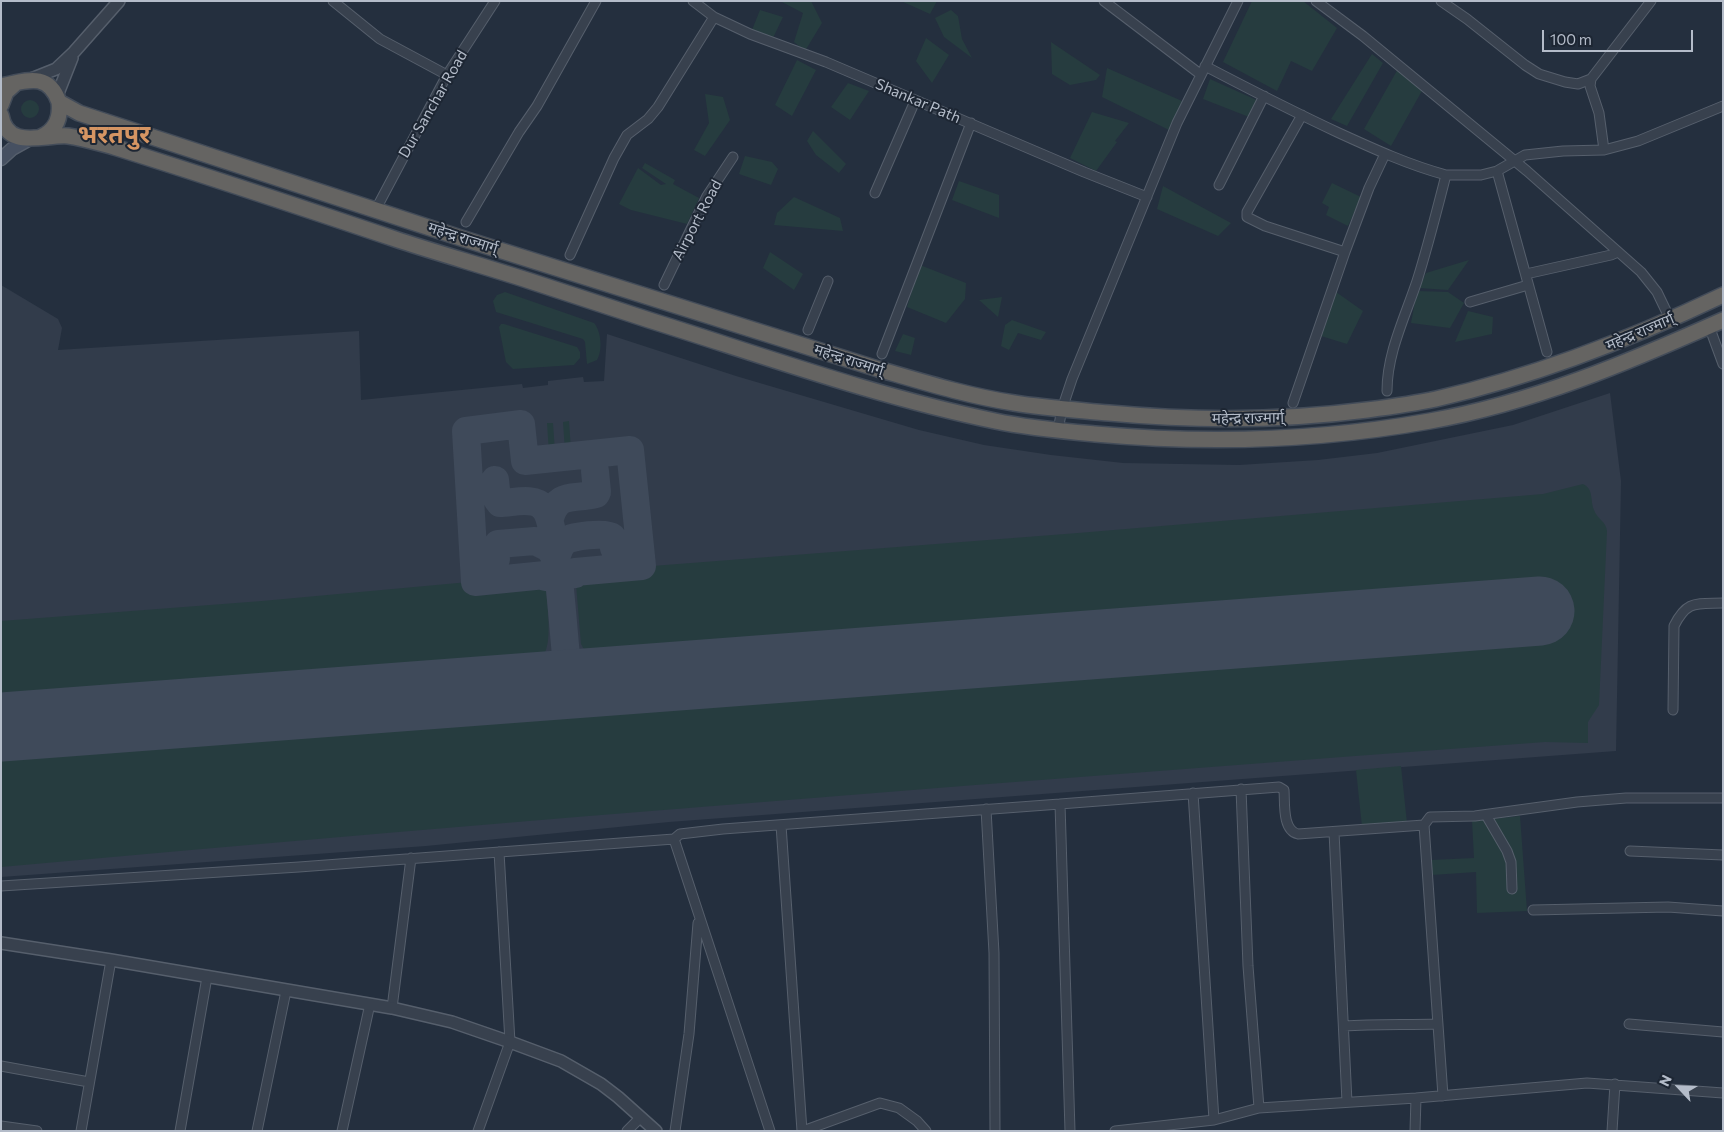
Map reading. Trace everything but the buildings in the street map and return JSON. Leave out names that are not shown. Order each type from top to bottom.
[{"type":"highway","points":[[1,86],[25,80]]},
{"type":"highway","points":[[1,105],[6,92],[12,86],[25,80]]},
{"type":"highway","name":"महेन्द्र राज्मार्ग्","points":[[25,80],[40,81],[49,85],[58,99],[79,113],[657,300],[878,369],[947,389],[1013,403],[1062,409],[1220,420],[1288,418],[1386,408],[1433,400],[1498,384],[1551,367],[1618,342],[1723,295]]},
{"type":"highway","points":[[2,122],[12,133],[21,138],[34,139],[47,134],[54,128],[58,120],[60,111],[58,99]]},
{"type":"highway","name":"महेन्द्र राज्मार्ग्","points":[[34,139],[58,135],[71,136],[114,147],[813,372],[916,402],[981,418],[1058,430],[1167,439],[1263,440],[1369,430],[1433,421],[1488,408],[1572,383],[1660,348],[1716,323]]},
{"type":"main road","points":[[1,159],[12,149],[34,139]]},
{"type":"street","points":[[25,80],[56,69],[74,52],[119,1]]},
{"type":"street","points":[[333,1],[380,39],[447,75]]},
{"type":"street","name":"Dur Sanchar Road","points":[[376,209],[447,75],[495,1]]},
{"type":"street","points":[[466,222],[519,132],[537,106],[596,1]]},
{"type":"street","name":"Shankar Path","points":[[693,1],[714,18],[750,34],[826,62],[1147,197]]},
{"type":"street","points":[[1104,1],[1202,70],[1264,96],[1385,154],[1446,175],[1481,175],[1497,171],[1525,155],[1604,150],[1638,141],[1723,106]]},
{"type":"street","points":[[1058,430],[1062,409],[1072,379],[1177,123],[1238,1]]},
{"type":"street","points":[[1316,1],[1363,36],[1527,171],[1641,272],[1657,292],[1670,319]]},
{"type":"street","points":[[1441,1],[1468,19],[1539,74],[1578,84],[1591,79]]},
{"type":"street","points":[[1604,150],[1599,113],[1590,86],[1591,79],[1651,1]]},
{"type":"street","points":[[570,255],[614,158],[627,135],[658,107],[714,18]]},
{"type":"street","points":[[58,99],[74,52]]},
{"type":"street","points":[[1219,185],[1264,96]]},
{"type":"street","points":[[874,193],[915,101]]},
{"type":"street","points":[[1302,115],[1247,212],[1247,217],[1265,226],[1345,252]]},
{"type":"street","points":[[882,354],[971,123]]},
{"type":"street","points":[[1293,403],[1345,252],[1369,188],[1385,154]]},
{"type":"street","name":"Airport Road","points":[[664,284],[707,196],[733,157]]},
{"type":"street","points":[[1497,171],[1547,352]]},
{"type":"street","points":[[1387,391],[1394,344],[1417,280],[1446,175]]},
{"type":"street","points":[[1526,274],[1612,255],[1618,252]]},
{"type":"street","points":[[808,330],[828,281]]},
{"type":"street","points":[[1470,302],[1528,285]]},
{"type":"street","points":[[1716,323],[1723,364]]},
{"type":"street","points":[[1672,710],[1674,626],[1687,607],[1696,604],[1723,603]]},
{"type":"street","points":[[1,886],[290,868],[674,839],[680,834],[723,829],[1279,787],[1284,790],[1287,824],[1292,833],[1334,832],[1424,825]]},
{"type":"street","points":[[1241,789],[1248,966],[1259,1108]]},
{"type":"street","points":[[1193,793],[1214,1120]]},
{"type":"street","points":[[1443,1096],[1424,825],[1430,817],[1486,814],[1576,802],[1626,798],[1723,798]]},
{"type":"street","points":[[1060,804],[1070,1131]]},
{"type":"street","points":[[986,809],[994,953],[995,1131]]},
{"type":"street","points":[[1486,814],[1507,851],[1511,862],[1512,889]]},
{"type":"street","points":[[781,825],[802,1131],[880,1103],[899,1108],[917,1121],[926,1131]]},
{"type":"street","points":[[1334,832],[1347,1102]]},
{"type":"street","points":[[674,839],[770,1131]]},
{"type":"street","points":[[1630,851],[1723,855]]},
{"type":"street","points":[[478,1131],[510,1042],[499,852]]},
{"type":"street","points":[[392,1008],[411,858]]},
{"type":"street","points":[[1533,910],[1668,907],[1723,910]]},
{"type":"street","points":[[675,1131],[689,1034],[699,918]]},
{"type":"street","points":[[1,943],[370,1004],[452,1022],[561,1061],[592,1078],[618,1097],[656,1131]]},
{"type":"street","points":[[81,1131],[111,960]]},
{"type":"street","points":[[180,1131],[207,977]]},
{"type":"street","points":[[257,1131],[286,990]]},
{"type":"street","points":[[342,1131],[370,1004]]},
{"type":"street","points":[[1344,1026],[1438,1024]]},
{"type":"street","points":[[1629,1024],[1723,1032]]},
{"type":"street","points":[[1,1066],[89,1082]]},
{"type":"street","points":[[1115,1131],[1214,1120],[1259,1108],[1443,1096],[1587,1083],[1723,1093]]},
{"type":"street","points":[[1612,1131],[1615,1084]]},
{"type":"street","points":[[1415,1131],[1416,1098]]},
{"type":"street","points":[[627,1131],[641,1117]]},
{"type":"street","points":[[1,1126],[37,1131]]},
{"type":"shaded area","points":[[1,285],[58,319],[62,328],[58,350],[359,331],[361,400],[522,384],[523,388],[548,385],[548,381],[583,377],[584,382],[604,381],[607,334],[736,376],[919,430],[984,445],[1123,463],[1239,465],[1318,460],[1377,453],[1513,425],[1610,393],[1621,481],[1616,751],[669,822],[426,846],[1,877]]},
{"type":"green space","points":[[780,1],[811,1],[822,23],[805,51],[794,42],[803,13]]},
{"type":"green space","points":[[901,1],[937,1],[930,14]]},
{"type":"green space","points":[[1252,1],[1303,1],[1337,28],[1312,71],[1291,61],[1277,91],[1223,62]]},
{"type":"green space","points":[[760,10],[783,17],[773,38],[752,30]]},
{"type":"green space","points":[[951,10],[958,16],[962,39],[972,58],[944,37],[935,18]]},
{"type":"green space","points":[[926,38],[949,55],[932,83],[916,61]]},
{"type":"green space","points":[[1051,42],[1100,75],[1096,80],[1070,85],[1052,74]]},
{"type":"green space","points":[[1372,54],[1383,63],[1347,126],[1331,119]]},
{"type":"green space","points":[[797,60],[816,70],[792,116],[775,105]]},
{"type":"green space","points":[[1399,67],[1423,89],[1391,146],[1364,129]]},
{"type":"green space","points":[[1107,68],[1182,101],[1169,130],[1102,97]]},
{"type":"green space","points":[[1210,79],[1261,102],[1249,117],[1203,99]]},
{"type":"green space","points":[[848,83],[869,91],[850,120],[831,107]]},
{"type":"green space","points":[[705,94],[723,97],[730,120],[705,156],[694,150],[709,123]]},
{"type":"green space","points":[[30,100],[37,102],[39,109],[37,116],[30,118],[23,116],[21,109],[23,102]]},
{"type":"green space","points":[[1092,112],[1129,123],[1096,171],[1070,158]]},
{"type":"green space","points":[[813,131],[846,164],[839,173],[816,155],[807,141]]},
{"type":"green space","points":[[745,156],[772,162],[778,169],[771,185],[739,174]]},
{"type":"green space","points":[[645,163],[675,180],[673,184],[699,198],[687,224],[631,210],[619,204],[638,168],[661,185],[666,184],[642,168]]},
{"type":"green space","points":[[959,181],[999,195],[999,218],[952,200]]},
{"type":"green space","points":[[1332,183],[1361,197],[1348,226],[1326,215],[1329,207],[1322,203]]},
{"type":"green space","points":[[1163,186],[1231,223],[1218,236],[1157,209]]},
{"type":"green space","points":[[794,197],[840,218],[843,231],[774,225],[777,213]]},
{"type":"green space","points":[[770,252],[803,274],[794,290],[763,268]]},
{"type":"green space","points":[[1469,260],[1448,290],[1419,288],[1426,273]]},
{"type":"green space","points":[[920,265],[966,283],[965,299],[946,323],[907,307]]},
{"type":"green space","points":[[1417,291],[1448,292],[1464,303],[1450,328],[1411,323]]},
{"type":"green space","points":[[505,292],[594,323],[600,341],[600,351],[597,360],[587,364],[585,342],[583,339],[496,312],[493,301],[497,295]]},
{"type":"green space","points":[[1336,292],[1363,311],[1347,344],[1321,336]]},
{"type":"green space","points":[[1002,297],[998,317],[979,300]]},
{"type":"green space","points":[[1468,311],[1493,317],[1492,334],[1455,342]]},
{"type":"green space","points":[[1012,320],[1046,332],[1041,340],[1018,333],[1009,350],[1001,346],[1005,325]]},
{"type":"green space","points":[[501,324],[577,347],[580,352],[580,358],[574,365],[513,369],[506,362],[499,327]]},
{"type":"green space","points":[[903,334],[915,338],[911,355],[895,351]]},
{"type":"green space","points":[[569,421],[571,450],[565,451],[563,422]]},
{"type":"green space","points":[[547,423],[553,423],[555,452],[549,453]]},
{"type":"green space","points":[[532,425],[535,454],[528,455],[525,426]]},
{"type":"green space","points":[[1583,484],[1589,489],[1594,510],[1607,531],[1599,705],[1588,722],[1588,743],[1545,742],[966,786],[387,833],[1,867],[1,756],[1548,636],[1543,592],[602,663],[590,656],[581,644],[575,572],[1078,533],[1543,494]]},
{"type":"green space","points":[[545,575],[549,624],[548,643],[540,660],[523,670],[1,710],[1,621],[262,601]]},
{"type":"green space","points":[[1401,766],[1407,823],[1362,827],[1356,770]]},
{"type":"green space","points":[[1520,816],[1527,911],[1477,913],[1476,872],[1432,875],[1431,860],[1474,858],[1472,821]]},
{"type":"taxiway","points":[[521,424],[525,461],[630,450],[642,566],[575,572],[575,574],[545,577],[545,575],[475,582],[466,431],[521,424]]},
{"type":"taxiway","points":[[550,518],[553,509],[562,500],[596,494],[595,471]]},
{"type":"taxiway","points":[[495,480],[497,499],[500,503],[535,502],[544,508],[549,517],[556,554],[566,655],[571,666],[578,674],[598,682]]},
{"type":"taxiway","points":[[496,559],[495,549],[498,544],[535,541],[549,548],[556,558],[560,547],[565,541],[588,535],[612,537],[614,548]]},
{"type":"taxiway","points":[[532,687],[555,678],[562,669],[566,655]]},
{"type":"runway","points":[[1,727],[1540,611]]},
{"type":"district","name":"भरतपुर","points":[[114,135]]}]
